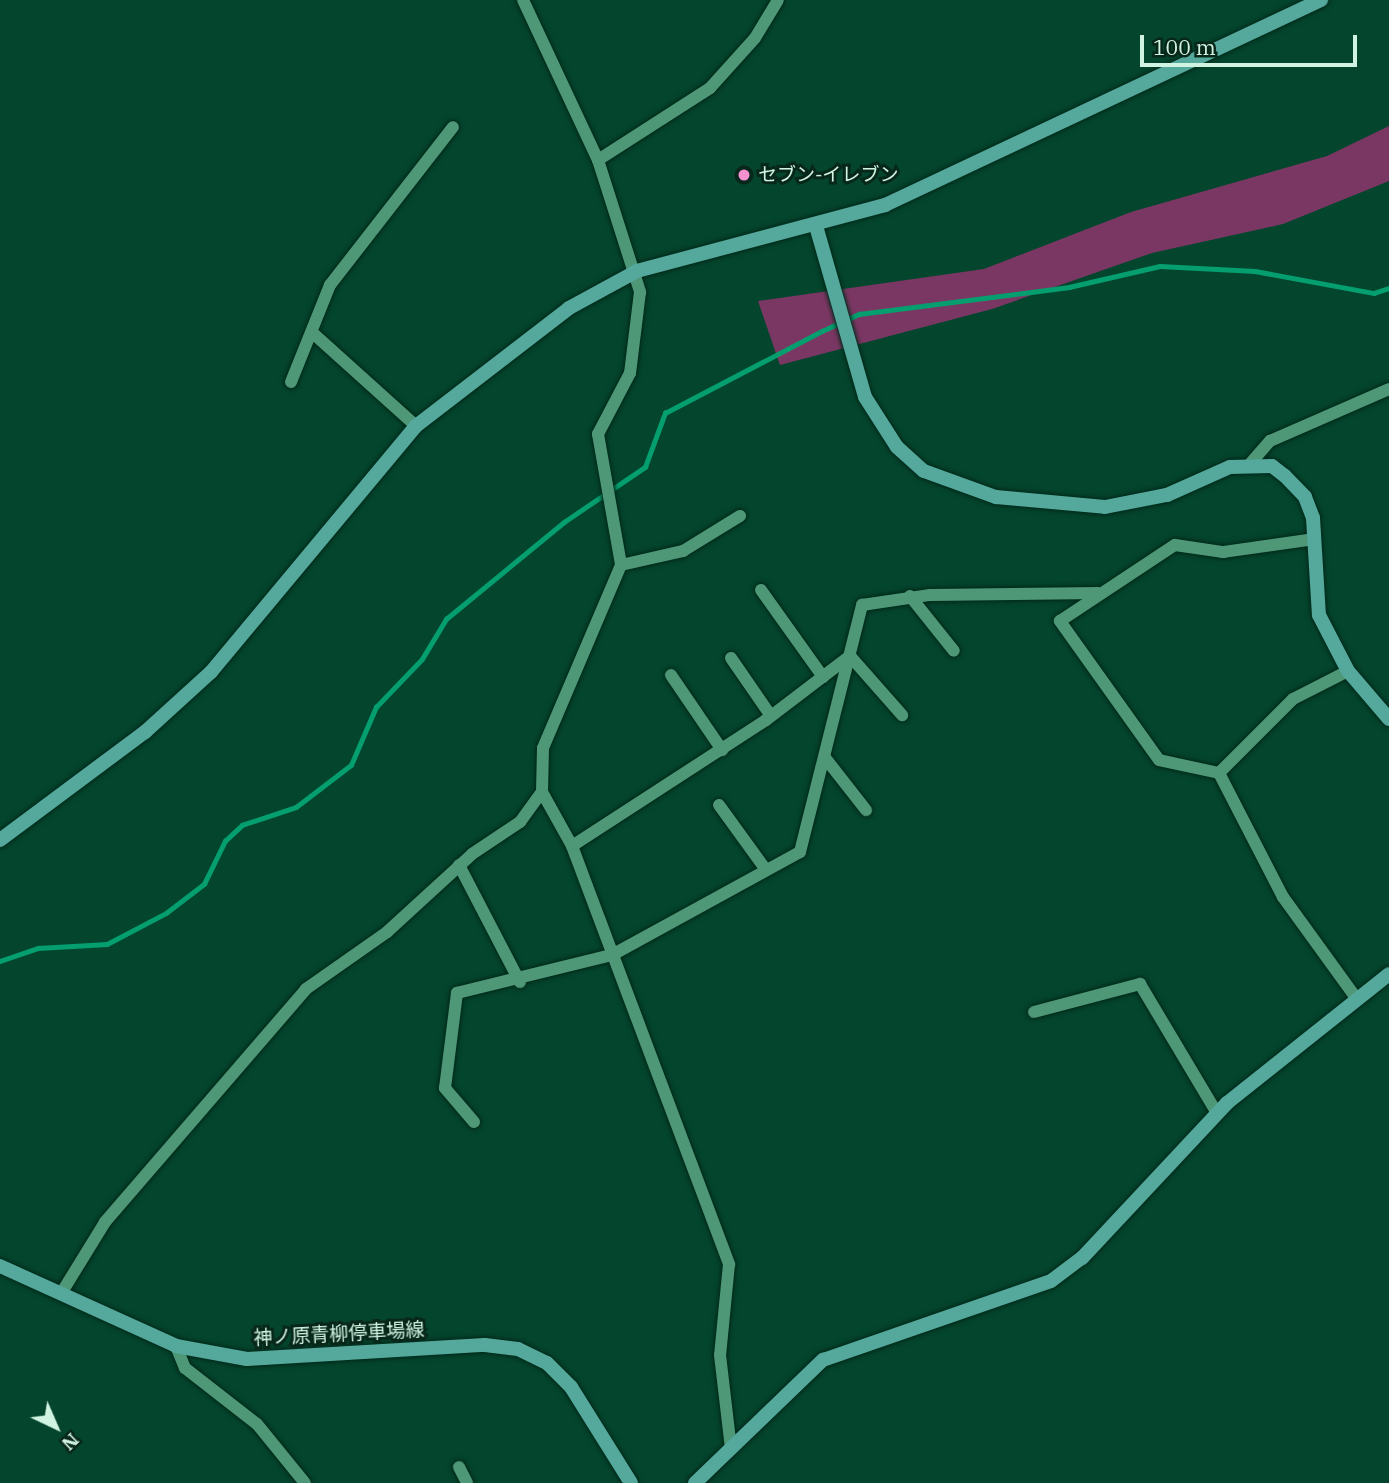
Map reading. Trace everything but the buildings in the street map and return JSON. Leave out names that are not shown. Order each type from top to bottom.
[{"type":"street","points":[[523,0],[598,160],[637,271],[630,373],[598,434],[602,485],[621,565],[543,748],[542,792],[572,846],[729,1264],[720,1355],[731,1448]]},
{"type":"street","points":[[598,160],[710,88],[778,0]]},
{"type":"street","points":[[0,840],[145,732],[211,671],[415,426],[558,316],[637,271],[816,226],[961,173],[1321,0]]},
{"type":"street","points":[[291,382],[315,335],[330,285],[453,127]]},
{"type":"street","points":[[816,226],[861,388],[881,427],[924,471],[996,497],[1094,507],[1138,504],[1249,465],[1272,467],[1305,497],[1314,539],[1319,615],[1348,671],[1389,719]]},
{"type":"street","points":[[315,335],[415,426]]},
{"type":"street","points":[[1249,465],[1270,441],[1389,389]]},
{"type":"street","points":[[621,565],[683,551],[740,516]]},
{"type":"street","points":[[1219,773],[1159,760],[1060,621],[1098,593],[1175,545],[1223,552],[1314,539]]},
{"type":"street","points":[[761,590],[823,677]]},
{"type":"street","points":[[474,1122],[445,1088],[457,993],[520,982],[612,955],[800,852],[826,759],[862,605],[910,596],[1098,593]]},
{"type":"street","points":[[910,596],[954,651]]},
{"type":"street","points":[[572,846],[722,750],[850,656]]},
{"type":"street","points":[[850,656],[902,715]]},
{"type":"street","points":[[732,658],[771,716]]},
{"type":"street","points":[[1219,773],[1293,699],[1348,671]]},
{"type":"street","points":[[671,676],[722,750]]},
{"type":"street","points":[[826,759],[866,810]]},
{"type":"street","points":[[1219,773],[1283,897],[1356,998]]},
{"type":"street","points":[[62,1292],[105,1222],[306,989],[387,932],[459,865],[520,822],[542,792]]},
{"type":"street","points":[[719,806],[766,870]]},
{"type":"street","points":[[459,865],[520,982]]},
{"type":"street","points":[[695,1483],[823,1360],[1051,1281],[1082,1258],[1217,1113],[1389,974]]},
{"type":"street","points":[[1034,1012],[1140,984],[1217,1113]]},
{"type":"street","name":"神ノ原青柳停車場線","points":[[0,1266],[176,1346],[247,1359],[485,1345],[519,1349],[547,1363],[571,1387],[631,1483]]},
{"type":"street","points":[[176,1346],[185,1368],[257,1424],[305,1483]]},
{"type":"street","points":[[459,1467],[467,1483]]},
{"type":"shaded area","points":[[1389,126],[1389,181],[1283,224],[1152,253],[992,309],[780,365],[758,301],[984,269],[1131,212],[1327,156]]},
{"type":"waterway","points":[[0,961],[38,948],[107,944],[166,913],[204,884],[225,841],[242,825],[296,807],[351,765],[376,707],[422,659],[446,619],[564,522],[645,467],[665,413],[822,331],[859,314],[1069,287],[1160,266],[1255,271],[1374,293],[1389,288]]},
{"type":"place","name":"セブン-イレブン","points":[[744,175]]}]
